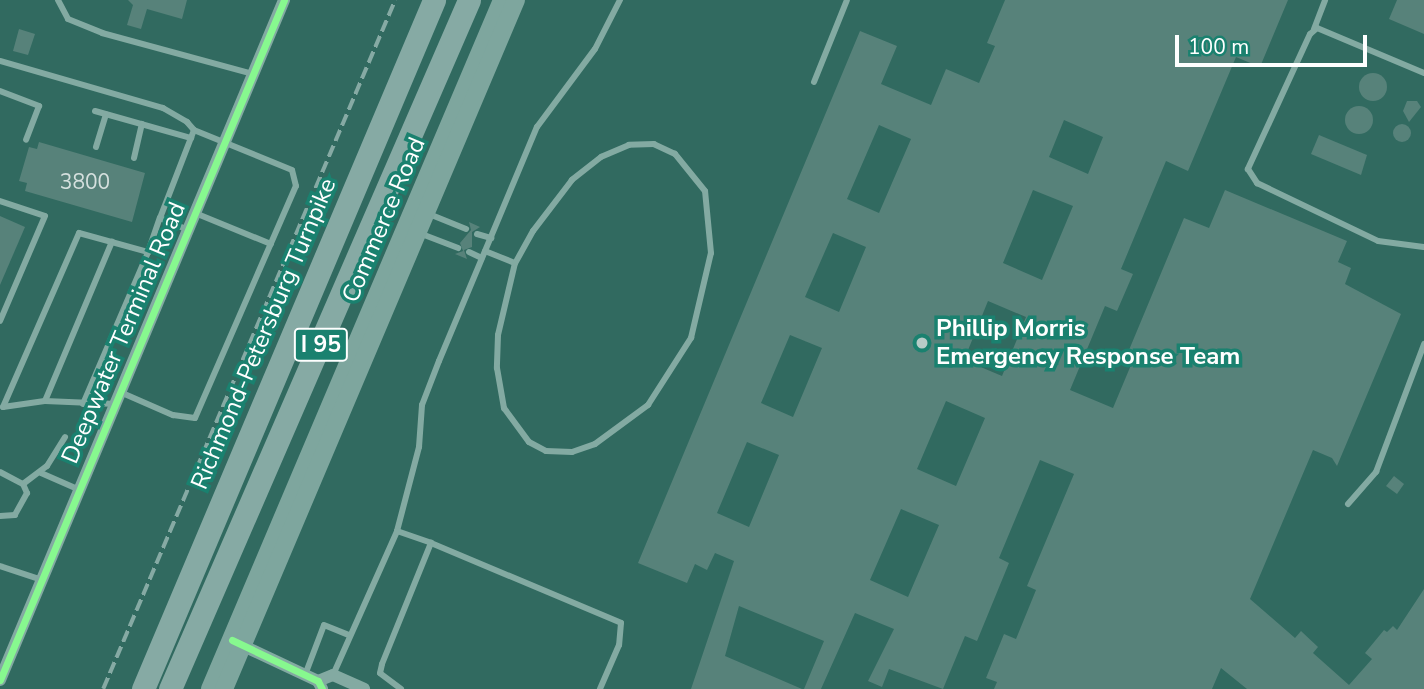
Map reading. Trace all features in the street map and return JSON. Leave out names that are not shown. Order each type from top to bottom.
[{"type":"highway","name":"Richmond-Petersburg Turnpike","points":[[143,689],[434,0]]},
{"type":"highway","name":"I 95","points":[[170,689],[469,0]]},
{"type":"main road","name":"Commerce Road","points":[[224,689],[238,643],[414,230],[502,0]]},
{"type":"main road","name":"Commerce Road","points":[[422,210],[516,0]]},
{"type":"main road","name":"Commerce Road","points":[[210,689],[238,643]]},
{"type":"street","name":"Deepwater Terminal Road","points":[[0,680],[284,0]]},
{"type":"street","points":[[238,643],[320,685],[333,675],[363,689]]},
{"type":"lane","points":[[58,0],[68,19],[102,33],[253,74]]},
{"type":"lane","points":[[333,675],[397,531],[419,447],[422,405],[484,254],[547,108],[595,49],[620,0]]},
{"type":"lane","points":[[814,82],[847,0]]},
{"type":"lane","points":[[1325,0],[1314,29],[1251,158],[1250,177],[1378,242],[1424,247]]},
{"type":"lane","points":[[1314,29],[1325,27],[1424,73]]},
{"type":"lane","points":[[0,61],[163,108],[194,130],[292,170],[296,186],[195,418],[173,415],[118,398],[83,404],[45,401],[2,408]]},
{"type":"lane","points":[[0,91],[39,106],[26,140]]},
{"type":"lane","points":[[95,111],[191,138]]},
{"type":"lane","points":[[96,147],[106,114]]},
{"type":"lane","points":[[134,158],[142,124]]},
{"type":"lane","points":[[83,404],[148,253],[194,130]]},
{"type":"lane","points":[[654,144],[676,154],[705,191],[711,253],[691,338],[648,405],[595,444],[572,452],[546,451],[529,442],[504,408],[497,368],[498,335],[514,263],[533,231],[572,180],[601,157],[629,145],[654,144]]},
{"type":"lane","points":[[0,201],[45,216],[0,321]]},
{"type":"lane","points":[[422,210],[466,229]]},
{"type":"lane","points":[[195,213],[271,244]]},
{"type":"lane","points":[[160,218],[188,230]]},
{"type":"lane","points":[[414,230],[458,248]]},
{"type":"lane","points":[[2,408],[79,233],[148,253]]},
{"type":"lane","points":[[477,234],[491,238]]},
{"type":"lane","points":[[45,401],[112,242]]},
{"type":"lane","points":[[470,252],[514,263]]},
{"type":"lane","points":[[1348,504],[1376,472],[1424,344]]},
{"type":"lane","points":[[23,484],[41,473],[65,438]]},
{"type":"lane","points":[[0,472],[23,484],[27,493],[15,515],[0,516]]},
{"type":"lane","points":[[41,473],[80,490]]},
{"type":"lane","points":[[397,531],[432,543],[621,623],[619,645],[600,689]]},
{"type":"lane","points":[[401,689],[380,673],[432,543]]},
{"type":"lane","points":[[0,566],[42,580]]},
{"type":"lane","points":[[305,675],[324,625],[349,635]]},
{"type":"building","points":[[128,0],[187,0],[182,19],[147,9],[141,29],[127,25],[133,5]]},
{"type":"building","points":[[1005,0],[1288,0],[1260,67],[1236,57],[1188,171],[1166,161],[1121,269],[1133,274],[1117,311],[1105,306],[1070,390],[1113,408],[1136,353],[1129,350],[1184,218],[1209,228],[1225,190],[1347,241],[1338,262],[1351,268],[1345,284],[1401,314],[1337,466],[1332,458],[1313,450],[1250,599],[1295,638],[1301,631],[1318,647],[1313,653],[1349,685],[1372,659],[1365,653],[1384,630],[1387,632],[1393,626],[1397,630],[1424,589],[1424,689],[1247,689],[1221,668],[1212,689],[994,689],[997,682],[986,678],[1004,634],[1016,639],[1036,590],[1027,586],[1074,474],[1040,460],[999,558],[1009,563],[977,641],[965,636],[943,689],[889,669],[882,687],[868,681],[894,629],[855,613],[821,689],[804,689],[824,641],[739,606],[725,656],[802,689],[691,689],[734,561],[715,553],[707,570],[695,564],[687,583],[638,563],[860,31],[897,46],[881,84],[931,105],[946,69],[979,83],[995,46],[987,43]],"holes":[[[1064,120],[1103,137],[1088,174],[1049,157]],[[879,125],[911,139],[879,213],[847,199]],[[1033,190],[1073,206],[1042,280],[1003,263]],[[833,233],[866,247],[839,312],[805,297]],[[988,301],[1026,317],[1002,376],[964,360]],[[790,335],[822,348],[793,417],[761,403]],[[946,401],[985,418],[956,486],[917,469]],[[747,442],[779,455],[749,527],[717,513]],[[901,509],[939,525],[908,597],[870,580]]]},
{"type":"building","points":[[1397,0],[1424,0],[1424,34],[1389,19]]},
{"type":"building","points":[[19,29],[35,34],[28,55],[13,51]]},
{"type":"building","points":[[1373,73],[1383,77],[1387,87],[1383,97],[1373,101],[1363,97],[1359,87],[1363,77]]},
{"type":"building","points":[[1407,101],[1417,101],[1421,107],[1409,122],[1403,111]]},
{"type":"building","points":[[1359,106],[1369,110],[1373,120],[1369,130],[1359,134],[1349,130],[1345,120],[1349,110]]},
{"type":"building","points":[[1402,124],[1408,127],[1411,133],[1408,139],[1402,142],[1396,139],[1393,133],[1396,127]]},
{"type":"building","points":[[1319,135],[1367,155],[1361,175],[1311,154]]},
{"type":"building","points":[[39,142],[145,173],[132,222],[25,191],[27,183],[19,181],[29,147],[37,149]]},
{"type":"building","points":[[0,216],[25,227],[0,285]]},
{"type":"building","points":[[469,222],[480,227],[472,232],[472,247],[464,250],[467,259],[455,254],[463,251],[460,243],[471,230]]},
{"type":"building","points":[[1394,476],[1404,484],[1397,494],[1386,486]]},
{"type":"railway","points":[[103,689],[395,0]]},
{"type":"cycle path","points":[[0,680],[284,0]]},
{"type":"cycle path","points":[[232,640],[318,681],[322,689]]},
{"type":"place","name":"Phillip Morris Emergency Response Team","points":[[922,343]]}]
